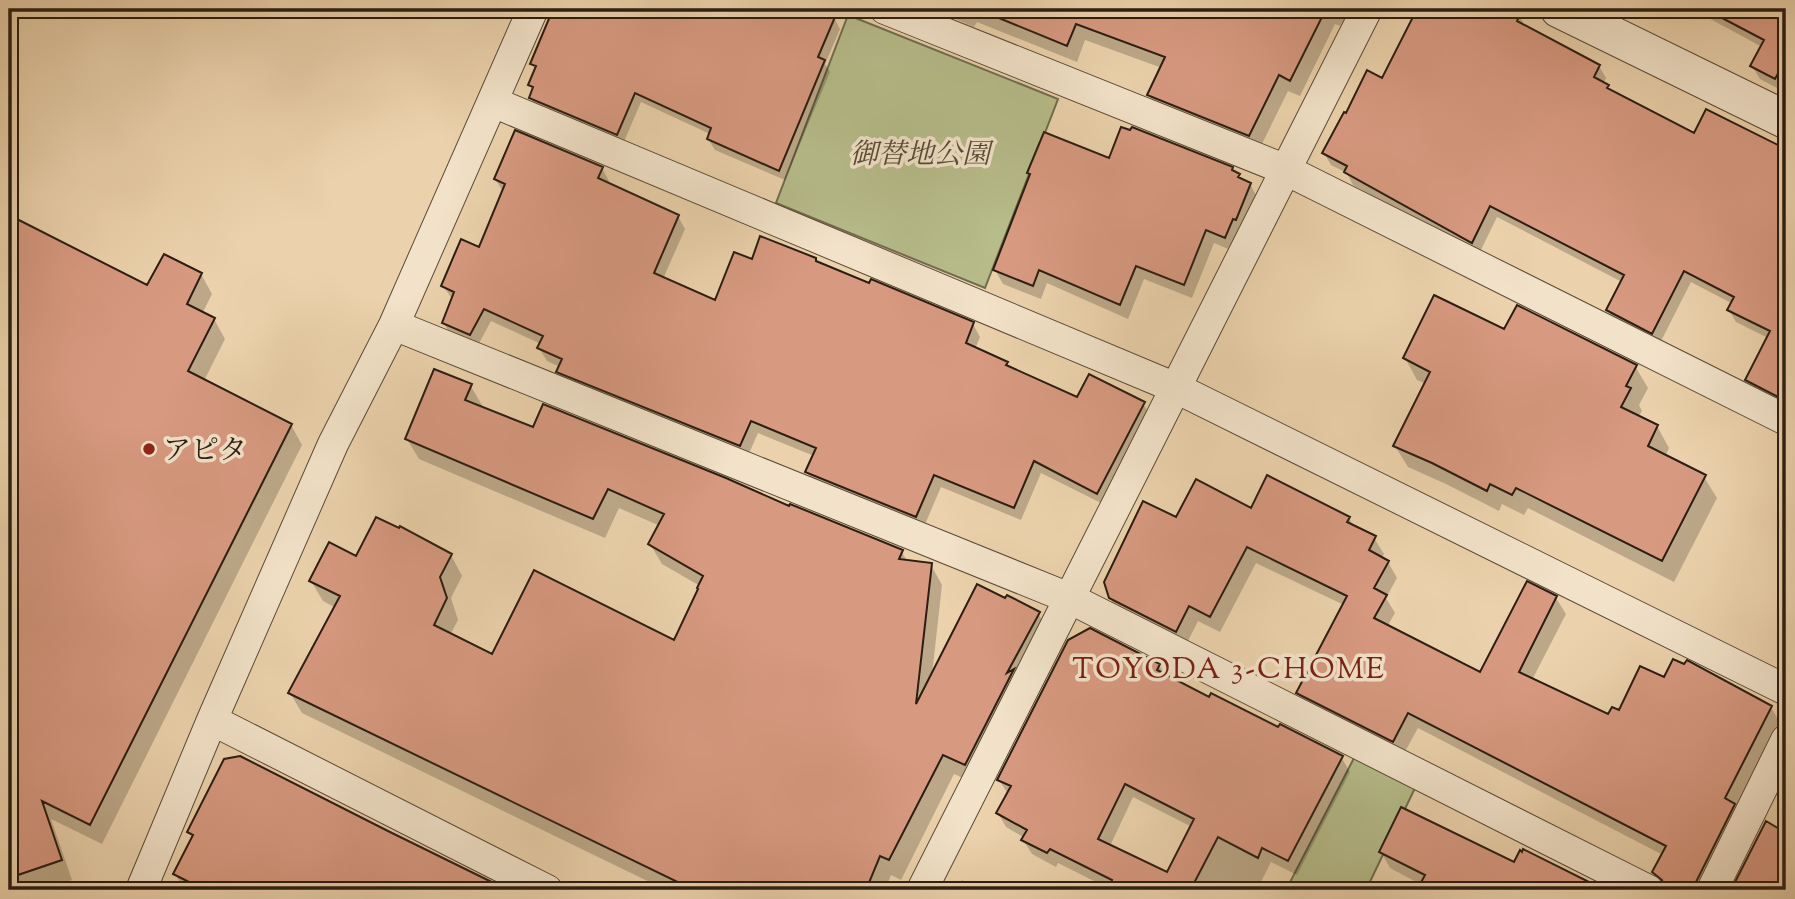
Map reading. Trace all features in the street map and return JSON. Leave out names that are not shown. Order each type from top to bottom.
[{"type":"street","points":[[141,890],[333,444],[394,325],[533,9]]},
{"type":"street","points":[[885,9],[1284,169],[1786,420]]},
{"type":"street","points":[[922,890],[1367,9]]},
{"type":"street","points":[[1559,9],[1786,120]]},
{"type":"street","points":[[493,102],[1175,388],[1786,690]]},
{"type":"street","points":[[394,325],[1069,598],[1648,890]]},
{"type":"street","points":[[212,720],[547,890]]},
{"type":"street","points":[[1712,890],[1786,740]]},
{"type":"green space","name":"御替地公園","points":[[848,15],[1058,99],[985,288],[776,203]]},
{"type":"green space","points":[[1354,758],[1416,786],[1366,890],[1286,890]]},
{"type":"building","points":[[553,9],[647,9],[668,18],[672,9],[816,9],[835,17],[818,57],[825,60],[779,171],[707,139],[711,128],[635,93],[617,135],[529,98],[533,87],[528,85],[536,66],[530,64]]},
{"type":"building","points":[[977,9],[1326,9],[1290,81],[1279,75],[1249,136],[1147,95],[1165,57],[1076,24],[1067,46]]},
{"type":"building","points":[[1417,9],[1523,9],[1517,21],[1600,65],[1594,77],[1609,85],[1607,88],[1694,133],[1706,109],[1786,149],[1786,401],[1745,380],[1770,331],[1727,310],[1734,297],[1684,271],[1652,334],[1606,310],[1624,275],[1490,206],[1472,243],[1344,172],[1347,166],[1322,153],[1367,70],[1382,78]]},
{"type":"building","points":[[1705,9],[1786,9],[1786,59],[1775,79],[1750,66],[1764,40]]},
{"type":"building","points":[[1121,127],[1130,130],[1132,127],[1233,167],[1232,170],[1240,174],[1238,177],[1251,183],[1236,220],[1233,219],[1225,238],[1206,230],[1184,285],[1136,266],[1120,305],[1039,270],[1033,286],[993,270],[1044,132],[1109,158]]},
{"type":"building","points":[[515,130],[603,167],[598,178],[679,215],[654,273],[715,300],[734,252],[752,259],[760,236],[869,283],[871,279],[974,322],[966,343],[1008,362],[1006,365],[1077,397],[1089,374],[1145,402],[1097,494],[1034,461],[1014,508],[934,475],[916,517],[805,472],[816,448],[751,421],[740,446],[556,372],[562,359],[537,348],[543,336],[484,309],[470,335],[442,323],[454,292],[441,286],[461,239],[479,247],[505,184],[494,179]]},
{"type":"building","points":[[9,215],[147,285],[164,254],[202,273],[187,304],[215,318],[188,371],[292,424],[90,825],[42,801],[62,860],[9,878]]},
{"type":"building","points":[[1434,295],[1504,329],[1517,305],[1637,365],[1626,386],[1631,388],[1621,407],[1658,425],[1648,446],[1706,475],[1662,561],[1516,488],[1512,495],[1490,484],[1487,491],[1393,446],[1430,372],[1403,358]]},
{"type":"building","points":[[434,369],[472,384],[465,400],[533,427],[543,404],[903,550],[899,559],[932,563],[916,704],[977,584],[1005,598],[1007,595],[1040,612],[1007,673],[1014,669],[965,765],[943,755],[889,860],[880,856],[866,890],[694,890],[288,693],[340,596],[309,581],[329,542],[356,556],[376,517],[399,528],[400,526],[452,554],[440,577],[447,598],[434,625],[492,654],[534,570],[674,640],[698,589],[703,576],[648,544],[664,514],[608,489],[593,519],[405,439]]},
{"type":"building","points":[[1267,475],[1350,517],[1347,522],[1376,536],[1369,550],[1389,561],[1374,588],[1387,595],[1374,618],[1480,672],[1527,581],[1557,596],[1519,672],[1608,714],[1612,707],[1619,710],[1640,666],[1664,677],[1673,659],[1684,664],[1687,660],[1772,706],[1725,798],[1735,804],[1696,882],[1695,890],[1665,890],[1662,880],[1652,872],[1666,846],[1408,713],[1393,742],[1296,693],[1347,596],[1247,547],[1210,617],[1189,606],[1176,632],[1109,598],[1104,582],[1143,501],[1176,517],[1196,479],[1251,508]]},
{"type":"building","points":[[1090,628],[1160,664],[1157,670],[1209,697],[1211,693],[1343,756],[1288,861],[1262,848],[1258,858],[1218,837],[1193,885],[1204,890],[1107,890],[1112,880],[1050,849],[1047,853],[1021,840],[1027,830],[996,813],[1011,786],[997,780],[1068,640]],"holes":[[[1125,784],[1194,819],[1167,872],[1098,839]]]},
{"type":"building","points":[[240,756],[508,890],[205,890],[173,874],[193,835],[187,832],[224,759]]},
{"type":"building","points":[[1401,807],[1514,862],[1523,849],[1605,890],[1417,890],[1425,875],[1379,852]]},
{"type":"building","points":[[1766,821],[1786,833],[1786,890],[1731,890]]},
{"type":"place","name":"アピタ","points":[[149,449]]},
{"type":"district","name":"TOYODA 3-CHOME","points":[[1229,668]]}]
